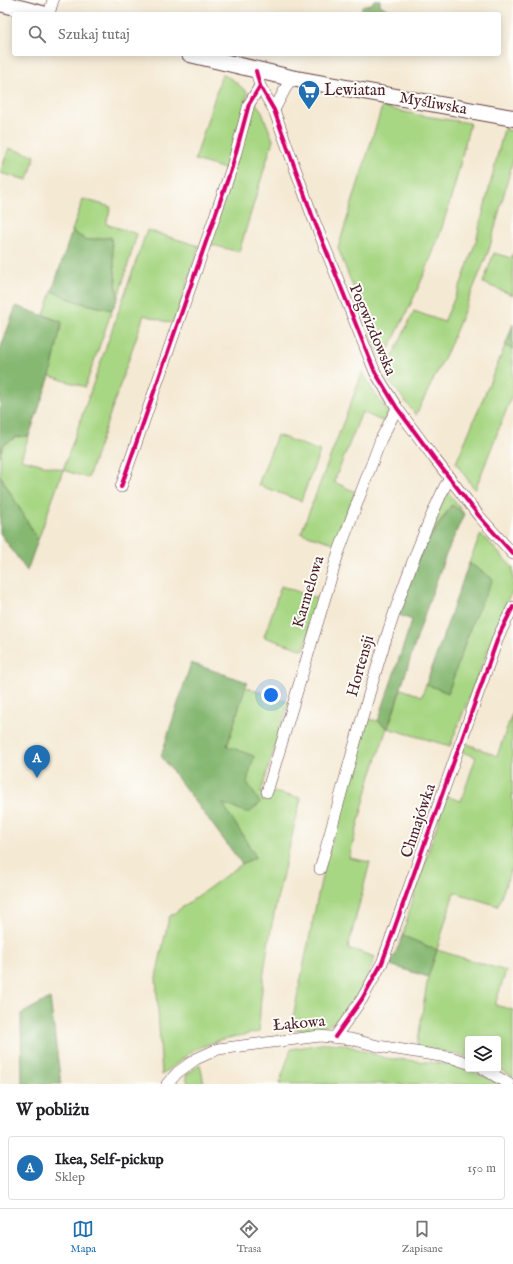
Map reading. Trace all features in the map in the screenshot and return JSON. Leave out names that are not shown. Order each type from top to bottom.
[{"type":"street","points":[[50,12],[53,0]]},
{"type":"street","points":[[0,3],[34,12]]},
{"type":"street","name":"Myśliwska","points":[[195,56],[258,79],[291,78],[513,118]]},
{"type":"street","points":[[274,110],[291,78]]},
{"type":"street","points":[[122,487],[232,167],[249,104],[258,79]]},
{"type":"street","name":"Pogwizdowska","points":[[258,79],[274,110],[363,346],[378,378],[397,408],[450,479],[513,554]]},
{"type":"street","name":"Karmelowa","points":[[268,792],[338,554],[381,439],[397,408]]},
{"type":"street","name":"Hortensji","points":[[320,869],[395,606],[422,534],[445,486],[450,479]]},
{"type":"street","name":"Chmajówka","points":[[335,1037],[362,999],[382,963],[489,664],[513,607]]},
{"type":"street","name":"Łąkowa","points":[[167,1084],[178,1072],[218,1049],[320,1036],[335,1037],[453,1058],[465,1062]]},
{"type":"street","points":[[489,1072],[509,1084]]},
{"type":"green space","points":[[374,0],[380,0],[380,5],[387,9],[387,12],[361,12],[362,6],[372,4]]},
{"type":"green space","points":[[222,74],[233,80],[248,93],[225,169],[195,160]]},
{"type":"green space","points":[[255,102],[261,110],[273,140],[239,252],[209,244]]},
{"type":"green space","points":[[382,107],[418,115],[470,123],[454,187],[435,248],[410,306],[382,362],[338,248]]},
{"type":"green space","points":[[504,129],[513,131],[513,160],[489,250],[448,350],[416,415],[387,378],[387,368],[414,311],[444,322],[462,281],[476,241]]},
{"type":"green space","points":[[9,148],[35,156],[28,180],[0,173]]},
{"type":"green space","points":[[83,199],[111,207],[106,224],[137,234],[118,298],[111,238],[86,240],[72,231]]},
{"type":"green space","points":[[147,230],[199,246],[174,324],[144,315],[88,478],[63,470]]},
{"type":"green space","points":[[72,231],[86,240],[111,237],[118,298],[112,310],[77,302],[52,291]]},
{"type":"green space","points":[[494,253],[511,258],[513,253],[513,295],[483,283]]},
{"type":"green space","points":[[52,291],[77,302],[112,310],[85,387],[50,376],[62,322],[44,315]]},
{"type":"green space","points":[[16,306],[62,322],[50,376],[29,436],[16,437],[3,445],[0,455],[0,350]]},
{"type":"green space","points":[[513,324],[513,349],[505,346]]},
{"type":"green space","points":[[505,346],[513,349],[513,393],[475,490],[456,463]]},
{"type":"green space","points":[[363,371],[371,388],[389,413],[384,422],[362,412],[334,482],[356,492],[345,517],[337,544],[301,533]]},
{"type":"green space","points":[[277,435],[320,451],[301,501],[258,485]]},
{"type":"green space","points":[[29,436],[21,459],[63,470],[38,540],[0,475],[0,455],[3,445],[16,437]]},
{"type":"green space","points":[[0,475],[38,540],[27,571],[0,533]]},
{"type":"green space","points":[[448,492],[464,514],[451,505],[417,558]]},
{"type":"green space","points":[[452,505],[464,514],[445,557],[425,613],[388,728],[378,721],[412,620],[399,615],[417,558]]},
{"type":"green space","points":[[481,534],[513,568],[513,591],[508,599],[450,746],[387,728],[370,779],[349,858],[370,862],[348,948],[375,957],[372,967],[362,987],[349,1007],[332,1023],[320,1029],[293,1030],[293,1017],[323,871],[367,719],[378,721],[388,728],[401,689],[422,696],[426,684],[448,693],[473,620],[493,579],[469,563]]},
{"type":"green space","points":[[469,563],[493,579],[473,620],[448,693],[426,684]]},
{"type":"green space","points":[[281,586],[319,599],[304,650],[264,637]]},
{"type":"green space","points":[[191,663],[247,682],[227,746],[254,756],[247,782],[260,803],[249,813],[223,804],[256,857],[242,864],[161,756]]},
{"type":"green space","points":[[245,687],[289,702],[261,792],[273,792],[301,798],[280,885],[268,944],[259,1032],[219,1040],[194,1050],[162,1075],[156,977],[169,917],[242,864],[256,857],[222,803],[247,782],[227,747]]},
{"type":"green space","points":[[512,714],[513,864],[498,906],[454,892],[437,950],[403,936],[409,912],[446,796],[461,801],[476,757],[462,752],[465,743],[497,756]]},
{"type":"green space","points":[[403,936],[437,950],[428,977],[390,965]]},
{"type":"green space","points":[[437,950],[506,971],[495,1005],[513,1010],[513,1077],[501,1070],[501,1036],[465,1036],[465,1056],[417,1046],[428,977]]},
{"type":"green space","points":[[50,998],[61,1084],[22,1084],[21,1014]]},
{"type":"green space","points":[[327,1043],[343,1044],[385,1058],[459,1065],[465,1068],[465,1072],[474,1072],[501,1084],[279,1084],[291,1049]]},
{"type":"green space","points":[[200,1064],[204,1084],[188,1084],[186,1075]]},
{"type":"cycle path","points":[[256,71],[260,86],[274,110],[312,215],[375,372],[397,408],[434,458],[479,516],[513,554]]},
{"type":"cycle path","points":[[121,487],[232,167],[249,104],[260,86]]},
{"type":"cycle path","points":[[335,1037],[362,999],[382,963],[499,635],[513,607]]},
{"type":"place","name":"Lewiatan","points":[[309,110]]},
{"type":"place","name":"Ikea, Self-pickup","points":[[37,778]]}]
